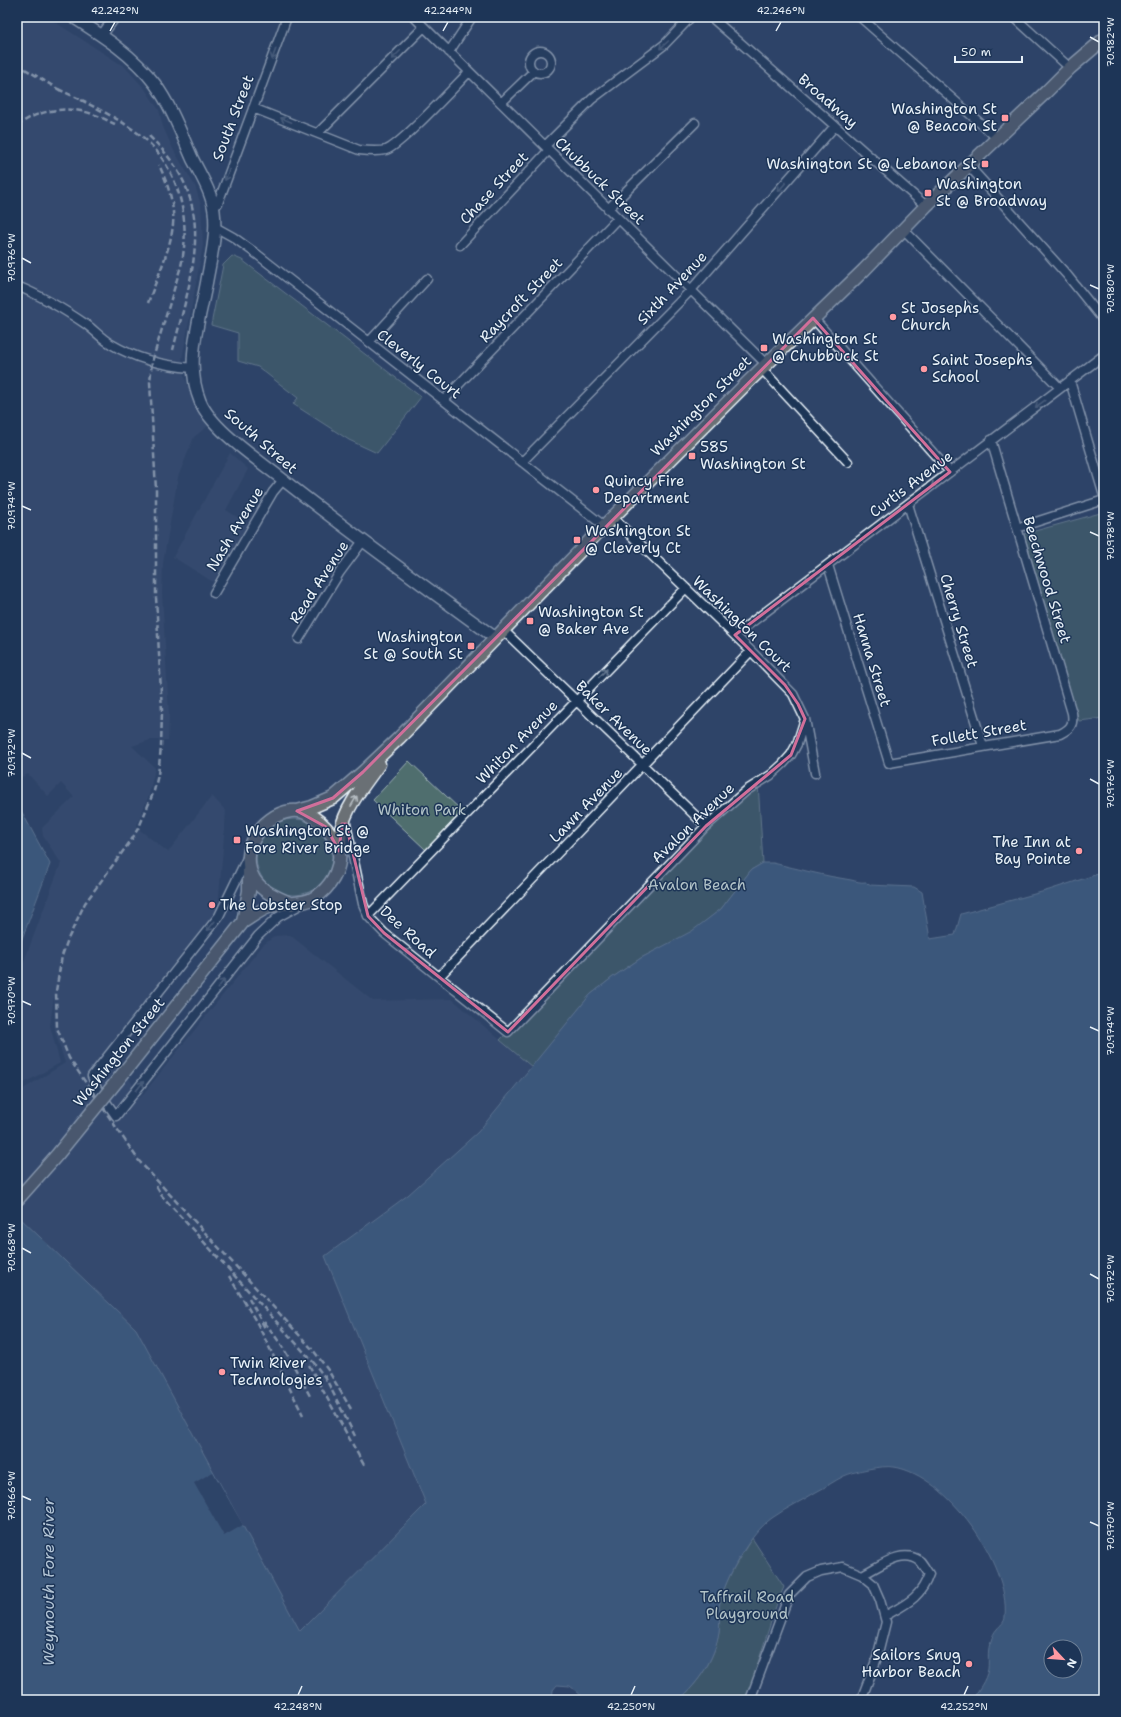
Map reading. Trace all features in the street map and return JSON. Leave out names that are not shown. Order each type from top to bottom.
[{"type":"main road","points":[[73,17],[121,49],[156,85],[168,106],[204,182],[214,208]]},
{"type":"main road","name":"Washington Street","points":[[297,811],[312,807],[333,798],[399,738],[498,633],[764,366],[864,270],[926,206],[1070,68],[1104,39]]},
{"type":"main road","name":"South Street","points":[[214,208],[215,227],[195,336],[193,368],[194,385],[206,412],[218,426],[249,453],[362,541],[498,633]]},
{"type":"main road","name":"Washington Street","points":[[339,851],[341,830],[345,819],[360,792],[399,738]]},
{"type":"main road","points":[[297,811],[313,818],[326,827],[336,842],[339,851],[337,871],[331,882],[322,892],[304,902],[292,904],[268,893],[260,886],[254,879],[248,860],[251,843],[260,829],[270,820],[282,813],[297,811]]},
{"type":"main road","name":"Washington Street","points":[[243,922],[249,891],[248,860]]},
{"type":"main road","name":"Washington Street","points":[[17,1200],[57,1155],[243,922],[269,907],[292,904]]},
{"type":"street","points":[[102,35],[115,17]]},
{"type":"street","name":"South Street","points":[[214,208],[218,203],[287,17]]},
{"type":"street","name":"Chubbuck Street","points":[[414,17],[691,290],[764,366],[848,462]]},
{"type":"street","points":[[449,52],[472,17]]},
{"type":"street","name":"Chase Street","points":[[460,245],[592,100],[664,45],[691,17]]},
{"type":"street","points":[[860,17],[997,138]]},
{"type":"street","points":[[1014,17],[1070,68]]},
{"type":"street","name":"Broadway","points":[[715,18],[926,206]]},
{"type":"street","points":[[318,133],[424,27]]},
{"type":"street","points":[[501,103],[534,71]]},
{"type":"street","points":[[253,108],[358,150],[387,150],[470,72]]},
{"type":"street","points":[[608,209],[695,123]]},
{"type":"street","name":"Sixth Avenue","points":[[522,462],[691,290],[835,126]]},
{"type":"street","points":[[969,166],[1067,275],[1104,321]]},
{"type":"street","name":"Raycroft Street","points":[[444,400],[618,218]]},
{"type":"street","name":"Cleverly Court","points":[[215,227],[233,237],[258,255],[604,526]]},
{"type":"street","points":[[903,229],[1060,388]]},
{"type":"street","points":[[369,342],[427,279]]},
{"type":"street","points":[[17,286],[49,301],[85,324],[106,341],[128,352],[152,362],[172,367],[193,368]]},
{"type":"street","points":[[813,318],[950,472]]},
{"type":"street","name":"Curtis Avenue","points":[[735,636],[1104,355]]},
{"type":"street","points":[[1070,381],[1104,496]]},
{"type":"street","name":"Beechwood Street","points":[[992,440],[1074,720],[1071,727]]},
{"type":"street","name":"Nash Avenue","points":[[214,593],[273,492],[283,480]]},
{"type":"street","points":[[1017,528],[1104,500]]},
{"type":"street","name":"Cherry Street","points":[[908,504],[982,746]]},
{"type":"street","name":"Washington Court","points":[[612,517],[793,694],[805,719],[815,773]]},
{"type":"street","name":"Read Avenue","points":[[299,639],[340,572],[362,541]]},
{"type":"street","name":"Hanna Street","points":[[828,565],[889,763]]},
{"type":"street","name":"Whiton Avenue","points":[[368,916],[686,588]]},
{"type":"street","name":"Baker Avenue","points":[[498,633],[576,701],[706,826]]},
{"type":"street","name":"Lawn Avenue","points":[[439,977],[751,652]]},
{"type":"street","name":"Avalon Avenue","points":[[508,1032],[706,826],[747,790],[771,775],[783,764],[791,755],[797,744],[805,719]]},
{"type":"street","name":"Follett Street","points":[[889,763],[982,746],[1060,734],[1071,727]]},
{"type":"street","name":"Dee Road","points":[[345,819],[362,899],[368,916],[384,933],[508,1032]]},
{"type":"street","points":[[248,860],[220,916],[92,1076],[97,1089],[116,1116],[258,936],[278,918],[304,902]]},
{"type":"street","points":[[862,1575],[899,1556],[907,1556],[920,1561],[929,1574],[926,1584],[916,1598],[885,1616]]},
{"type":"street","points":[[750,1700],[789,1595],[807,1576],[821,1571],[843,1567],[862,1575],[873,1584],[880,1600],[886,1622],[877,1658],[861,1700]]},
{"type":"highlighted area","points":[[813,318],[950,472],[735,635],[785,685],[798,704],[805,719],[791,755],[706,826],[508,1032],[384,933],[368,916],[346,824],[342,824],[339,851],[326,827],[297,811],[333,798],[363,772]]},
{"type":"shaded area","points":[[17,17],[47,17],[125,67],[145,89],[159,110],[163,127],[173,149],[195,186],[201,205],[203,245],[182,359],[184,375],[191,395],[197,410],[208,426],[194,437],[178,477],[163,563],[162,594],[169,714],[168,740],[150,740],[132,746],[155,768],[149,795],[136,827],[168,852],[212,796],[226,811],[218,908],[110,1044],[140,1098],[263,945],[275,936],[290,935],[373,1001],[452,999],[532,1067],[478,1132],[408,1195],[325,1256],[426,1504],[300,1631],[136,1329],[17,1215],[17,1093],[65,1063],[55,1031],[54,995],[50,1026],[60,1063],[17,1087],[17,980],[61,863],[43,836],[42,828],[74,797],[61,783],[48,796],[28,774],[17,779]]},
{"type":"shaded area","points":[[230,453],[248,469],[226,510],[248,524],[213,582],[173,557]]},
{"type":"green space","points":[[232,256],[242,260],[421,397],[377,453],[349,440],[293,404],[298,398],[258,367],[238,361],[238,333],[211,325],[223,265]]},
{"type":"green space","points":[[1104,512],[1104,718],[1079,721],[1024,534]]},
{"type":"green space","name":"Whiton Park","points":[[409,761],[462,811],[426,850],[373,800]]},
{"type":"green space","name":"Avalon Beach","points":[[758,783],[763,863],[751,870],[721,909],[692,932],[641,958],[590,995],[532,1067],[500,1040],[706,826]]},
{"type":"green space","points":[[294,819],[309,822],[321,830],[329,842],[332,857],[329,872],[321,884],[309,892],[294,895],[279,892],[267,884],[259,872],[256,857],[259,842],[267,830],[279,822]]},
{"type":"green space","name":"Taffrail Road Playground","points":[[752,1538],[784,1587],[777,1603],[748,1694],[745,1700],[679,1700],[693,1686],[710,1661],[719,1632],[719,1606],[724,1590],[734,1567]]},
{"type":"water","points":[[17,803],[50,864],[17,952]]},
{"type":"water","name":"Weymouth Fore River","points":[[763,863],[773,863],[860,882],[866,882],[869,885],[914,887],[922,892],[930,939],[955,935],[961,914],[1049,890],[1104,872],[1104,1700],[972,1700],[984,1681],[987,1673],[989,1647],[993,1636],[1005,1618],[1004,1595],[997,1572],[986,1548],[971,1525],[954,1504],[934,1486],[914,1474],[894,1467],[883,1467],[855,1472],[844,1476],[777,1514],[764,1525],[748,1543],[729,1577],[721,1598],[719,1606],[720,1624],[717,1643],[705,1670],[693,1686],[679,1700],[587,1700],[570,1686],[557,1685],[553,1690],[552,1700],[17,1700],[17,1215],[136,1329],[300,1631],[426,1504],[325,1256],[408,1195],[478,1132],[590,995],[641,958],[692,931],[721,909],[751,870]]},
{"type":"pier","points":[[213,1472],[243,1525],[224,1536],[194,1483]]},
{"type":"railway","points":[[17,64],[61,91]]},
{"type":"railway","points":[[58,89],[86,102]]},
{"type":"railway","points":[[81,100],[125,124],[152,146],[164,161],[179,194],[185,230],[181,266],[152,362],[150,382],[156,490],[156,597],[162,711],[161,747],[158,775],[154,791],[140,825],[132,839],[85,903],[68,939],[62,956],[56,991],[57,1028],[69,1058],[139,1161],[313,1350],[328,1370],[351,1409]]},
{"type":"railway","points":[[17,126],[25,120],[44,112],[54,110],[75,110],[85,112],[115,124]]},
{"type":"railway","points":[[149,136],[171,161],[186,186],[193,211],[195,237],[193,264],[188,292],[173,350]]},
{"type":"railway","points":[[148,303],[169,246],[173,223],[170,194],[159,165]]},
{"type":"railway","points":[[156,1186],[162,1196],[314,1363],[326,1379]]},
{"type":"railway","points":[[229,1276],[257,1323],[303,1415]]},
{"type":"railway","points":[[249,1298],[266,1330]]},
{"type":"railway","points":[[264,1322],[283,1348],[310,1396]]},
{"type":"railway","points":[[309,1365],[365,1467]]},
{"type":"railway","points":[[324,1375],[355,1436]]},
{"type":"place","name":"Washington St @ Beacon St","points":[[1005,118]]},
{"type":"place","name":"Washington St @ Lebanon St","points":[[985,164]]},
{"type":"place","name":"Washington St @ Broadway","points":[[928,193]]},
{"type":"place","name":"St Josephs Church","points":[[893,317]]},
{"type":"place","name":"Washington St @ Chubbuck St","points":[[764,348]]},
{"type":"place","name":"Saint Josephs School","points":[[924,369]]},
{"type":"place","name":"585 Washington St","points":[[692,456]]},
{"type":"place","name":"Quincy Fire Department","points":[[596,490]]},
{"type":"place","name":"Washington St @ Cleverly Ct","points":[[577,540]]},
{"type":"place","name":"Washington St @ Baker Ave","points":[[530,621]]},
{"type":"place","name":"Washington St @ South St","points":[[471,646]]},
{"type":"place","name":"Washington St @ Fore River Bridge","points":[[237,840]]},
{"type":"place","name":"The Inn at Bay Pointe","points":[[1079,851]]},
{"type":"place","name":"The Lobster Stop","points":[[212,905]]},
{"type":"place","name":"Twin River Technologies","points":[[222,1372]]},
{"type":"place","name":"Sailors Snug Harbor Beach","points":[[969,1664]]}]
